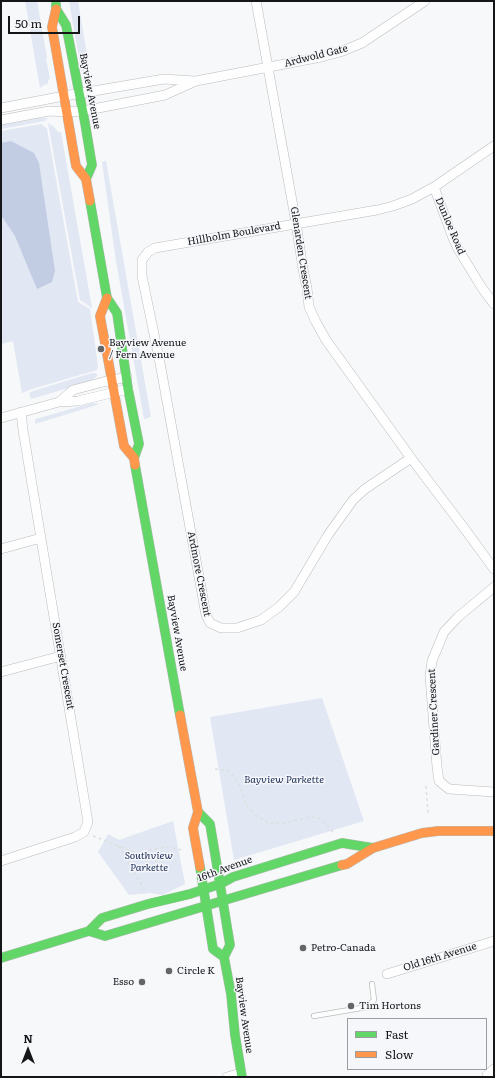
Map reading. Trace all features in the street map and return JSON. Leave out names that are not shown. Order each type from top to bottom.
[{"type":"main road","name":"Bayview Avenue","points":[[56,5],[66,25],[83,111],[92,165],[86,179]]},
{"type":"main road","name":"Bayview Avenue","points":[[56,5],[52,27],[76,166],[86,179],[107,298],[117,313],[128,389],[139,444],[134,458]]},
{"type":"main road","name":"Bayview Avenue","points":[[107,298],[100,316],[124,446],[134,458],[198,812],[193,828],[205,907],[213,948],[224,957]]},
{"type":"main road","name":"Bayview Avenue","points":[[198,812],[210,824],[230,944],[224,957],[231,994],[235,1035],[242,1075]]},
{"type":"main road","name":"16th Avenue","points":[[89,931],[105,936],[223,902],[238,896],[347,864],[373,848],[422,833],[438,831],[494,831]]},
{"type":"main road","name":"16th Avenue","points":[[1,958],[89,931],[102,918],[220,884],[233,877],[342,843],[373,848]]},
{"type":"street","name":"Glenarden Crescent","points":[[256,1],[296,223],[309,307],[326,340],[411,458],[494,569]]},
{"type":"street","name":"Ardwold Gate","points":[[1,108],[164,79],[196,81],[321,57],[340,52],[362,43],[424,1]]},
{"type":"street","name":"Ardwold Gate","points":[[1,120],[49,111],[83,111],[165,95],[196,81]]},
{"type":"street","name":"Hillholm Boulevard","points":[[148,252],[155,248],[393,206],[412,200],[434,187],[494,146]]},
{"type":"street","name":"Dunloe Road","points":[[434,187],[458,249],[482,288],[494,304]]},
{"type":"street","name":"Ardmore Crescent","points":[[148,252],[142,260],[142,276],[160,363],[206,615],[210,623],[221,628],[237,628],[262,620],[279,608],[294,592],[328,535],[353,500],[364,488],[411,458]]},
{"type":"street","points":[[59,402],[73,390],[127,377]]},
{"type":"street","points":[[1,418],[59,402],[78,402],[128,389]]},
{"type":"street","name":"Somerset Crescent","points":[[21,412],[87,810],[88,822],[84,832]]},
{"type":"street","points":[[1,550],[41,538]]},
{"type":"street","name":"Gardiner Crescent","points":[[494,587],[458,617],[444,632],[432,661],[430,676],[439,781],[449,789],[494,792]]},
{"type":"street","points":[[1,672],[61,656]]},
{"type":"street","points":[[1,861],[75,837],[84,832]]},
{"type":"street","name":"Old 16th Avenue","points":[[387,974],[494,941]]},
{"type":"street","points":[[487,1077],[487,1075],[494,1069]]},
{"type":"street","points":[[227,1077],[242,1075]]},
{"type":"lane","points":[[314,1016],[367,1007],[374,1000],[372,984]]},
{"type":"path","points":[[216,769],[227,770],[235,777],[240,786],[246,805],[254,814],[268,823],[284,823],[311,817],[319,818],[333,832]]},
{"type":"path","points":[[426,786],[428,812]]},
{"type":"path","points":[[84,832],[160,863]]},
{"type":"path","points":[[119,846],[146,892]]},
{"type":"path","points":[[139,854],[149,850],[167,847],[182,850]]},
{"type":"green space","points":[[25,1],[37,1],[47,57],[50,79],[47,85],[45,84],[40,88]]},
{"type":"green space","points":[[69,1],[78,1],[90,73],[84,74],[81,70]]},
{"type":"green space","points":[[48,118],[45,121],[1,129],[1,125]]},
{"type":"green space","points":[[48,123],[58,132],[61,132],[92,308],[80,300]]},
{"type":"green space","points":[[41,124],[47,129],[78,302],[90,309],[98,366],[97,370],[22,393],[13,341],[1,344],[1,131]]},
{"type":"green space","points":[[106,161],[151,417],[144,419],[116,261],[102,162]]},
{"type":"green space","points":[[92,373],[98,375],[88,382],[31,399],[29,393],[33,391]]},
{"type":"green space","points":[[92,403],[100,404],[35,424],[36,419]]},
{"type":"green space","name":"Bayview Parkette","points":[[322,698],[364,821],[234,860],[210,717]]},
{"type":"green space","name":"Southview Parkette","points":[[173,821],[185,884],[163,895],[150,893],[129,895],[98,852],[108,834],[119,840]]},
{"type":"water","points":[[11,141],[34,153],[39,163],[55,271],[52,282],[37,289],[15,236],[1,217],[1,143]]},
{"type":"traffic: fast","points":[[56,4],[56,9],[66,25],[85,123],[92,165],[86,179]]},
{"type":"traffic: fast","points":[[90,201],[107,298],[117,313],[128,389],[139,444],[134,458]]},
{"type":"traffic: fast","points":[[135,465],[180,715]]},
{"type":"traffic: fast","points":[[198,812],[210,824],[220,884],[230,945],[224,957],[231,994],[235,1035],[242,1077]]},
{"type":"traffic: fast","points":[[1,958],[89,931],[102,918],[148,904],[190,894],[220,884],[233,877],[342,843],[373,848]]},
{"type":"traffic: fast","points":[[89,931],[105,936],[342,865]]},
{"type":"traffic: fast","points":[[200,867],[213,949],[224,957]]},
{"type":"traffic: slow","points":[[56,9],[52,27],[76,166],[86,179],[90,201]]},
{"type":"traffic: slow","points":[[107,298],[100,316],[124,446],[134,458],[135,465]]},
{"type":"traffic: slow","points":[[180,715],[198,812],[193,828],[200,867]]},
{"type":"traffic: slow","points":[[342,865],[347,864],[373,848],[422,833],[438,831],[494,831]]},
{"type":"place","name":"Bayview Avenue / Fern Avenue","points":[[101,349]]},
{"type":"place","name":"Petro-Canada","points":[[303,948]]},
{"type":"place","name":"Circle K","points":[[169,971]]},
{"type":"place","name":"Esso","points":[[142,982]]},
{"type":"place","name":"Tim Hortons","points":[[351,1006]]}]
